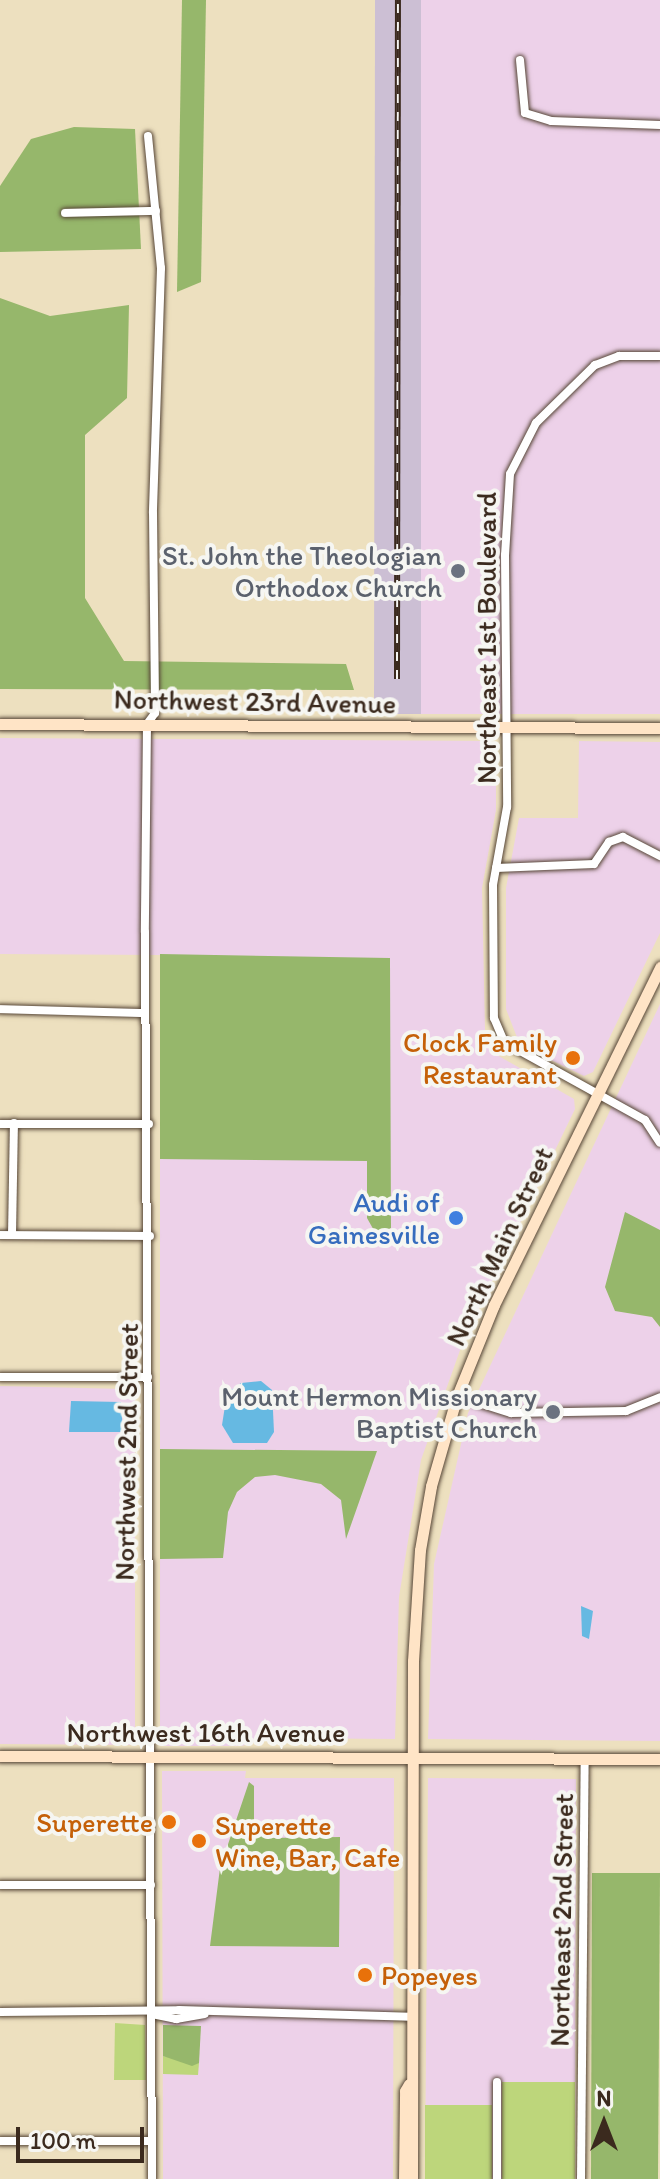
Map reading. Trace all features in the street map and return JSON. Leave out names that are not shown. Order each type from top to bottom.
[{"type":"main road","name":"Northwest 23rd Avenue","points":[[0,724],[660,728]]},
{"type":"main road","name":"North Main Street","points":[[409,2084],[413,1756],[420,1550],[431,1486],[457,1396],[494,1305],[660,967]]},
{"type":"main road","name":"Northwest 16th Avenue","points":[[0,1756],[660,1759]]},
{"type":"main road","points":[[404,2179],[405,2091],[409,2084]]},
{"type":"main road","points":[[409,2084],[412,2179]]},
{"type":"street","points":[[520,60],[525,113],[551,121],[660,125]]},
{"type":"street","name":"Northwest 2nd Street","points":[[148,136],[161,268],[154,497],[155,713],[147,724],[145,1013],[150,1236],[152,2179]]},
{"type":"street","points":[[65,213],[156,211]]},
{"type":"street","name":"Northeast 1st Boulevard","points":[[660,356],[619,356],[595,365],[521,444],[510,474],[506,513],[507,807],[496,868],[496,1027],[510,1050],[645,1120],[660,1143]]},
{"type":"street","points":[[496,868],[594,864],[609,842],[623,837],[660,856]]},
{"type":"street","points":[[0,1009],[145,1013]]},
{"type":"street","points":[[12,1235],[14,1123]]},
{"type":"street","points":[[0,1124],[149,1124]]},
{"type":"street","points":[[0,1235],[150,1236]]},
{"type":"street","points":[[0,1377],[148,1377]]},
{"type":"street","points":[[457,1396],[511,1413],[626,1411],[660,1397]]},
{"type":"street","name":"Northeast 2nd Street","points":[[581,2179],[585,1758]]},
{"type":"street","points":[[0,1885],[151,1885]]},
{"type":"street","points":[[0,2012],[151,2014],[179,2010],[205,2014],[410,2017]]},
{"type":"street","points":[[497,2082],[497,2179]]},
{"type":"street","points":[[0,2141],[152,2141]]},
{"type":"shaded area","points":[[375,0],[421,0],[421,714],[374,714]]},
{"type":"shaded area","points":[[421,0],[660,0],[660,714],[421,714]]},
{"type":"shaded area","points":[[0,738],[488,741],[496,747],[496,810],[482,888],[485,1030],[497,1055],[574,1099],[575,1109],[464,1339],[421,1460],[399,1597],[395,1739],[266,1738],[242,1746],[160,1746],[160,955],[0,954]]},
{"type":"shaded area","points":[[579,741],[660,742],[660,933],[593,1072],[584,1076],[520,1045],[506,1009],[506,888],[519,818],[578,818]]},
{"type":"shaded area","points":[[660,1004],[660,1741],[428,1739],[434,1564],[468,1413]]},
{"type":"shaded area","points":[[0,1386],[126,1389],[135,1396],[135,1745],[0,1744]]},
{"type":"shaded area","points":[[162,1771],[246,1771],[245,1778],[394,1778],[393,2179],[163,2179]]},
{"type":"shaded area","points":[[428,1778],[576,1779],[575,2179],[425,2179]]},
{"type":"green space","points":[[182,0],[206,0],[201,282],[177,292]]},
{"type":"green space","points":[[74,127],[135,129],[141,249],[0,252],[0,186],[31,139]]},
{"type":"green space","points":[[0,298],[50,316],[129,305],[127,398],[85,435],[85,598],[124,661],[346,664],[354,690],[0,689]]},
{"type":"green space","points":[[160,954],[390,958],[391,1228],[376,1234],[367,1218],[367,1161],[160,1159]]},
{"type":"green space","points":[[625,1212],[660,1230],[660,1327],[652,1317],[615,1311],[605,1287]]},
{"type":"green space","points":[[160,1449],[377,1451],[346,1539],[341,1500],[321,1484],[275,1475],[255,1477],[237,1492],[228,1512],[223,1558],[160,1559]]},
{"type":"green space","points":[[249,1782],[254,1786],[254,1823],[265,1838],[340,1837],[339,1947],[210,1946],[220,1868]]},
{"type":"green space","points":[[592,1873],[660,1873],[658,2179],[591,2179]]},
{"type":"green space","points":[[115,2023],[145,2025],[146,2080],[114,2080]]},
{"type":"green space","points":[[163,2025],[201,2026],[199,2063],[192,2066],[163,2056]]},
{"type":"green space","points":[[163,2056],[199,2063],[198,2075],[163,2074]]},
{"type":"green space","points":[[502,2082],[575,2082],[575,2179],[502,2179]]},
{"type":"green space","points":[[425,2105],[492,2105],[492,2179],[425,2179]]},
{"type":"water","points":[[261,1381],[272,1390],[274,1432],[267,1443],[233,1443],[222,1425],[227,1393],[241,1383]]},
{"type":"water","points":[[71,1401],[121,1402],[123,1432],[69,1432]]},
{"type":"water","points":[[581,1606],[593,1611],[589,1639],[582,1636]]},
{"type":"railway","points":[[397,679],[398,0]]},
{"type":"place","name":"St. John the Theologian Orthodox Church","points":[[458,571]]},
{"type":"place","name":"Clock Family Restaurant","points":[[573,1058]]},
{"type":"place","name":"Audi of Gainesville","points":[[456,1218]]},
{"type":"place","name":"Mount Hermon Missionary Baptist Church","points":[[553,1412]]},
{"type":"place","name":"Superette","points":[[169,1822]]},
{"type":"place","name":"Superette Wine, Bar, Cafe","points":[[199,1841]]},
{"type":"place","name":"Popeyes","points":[[365,1975]]}]
